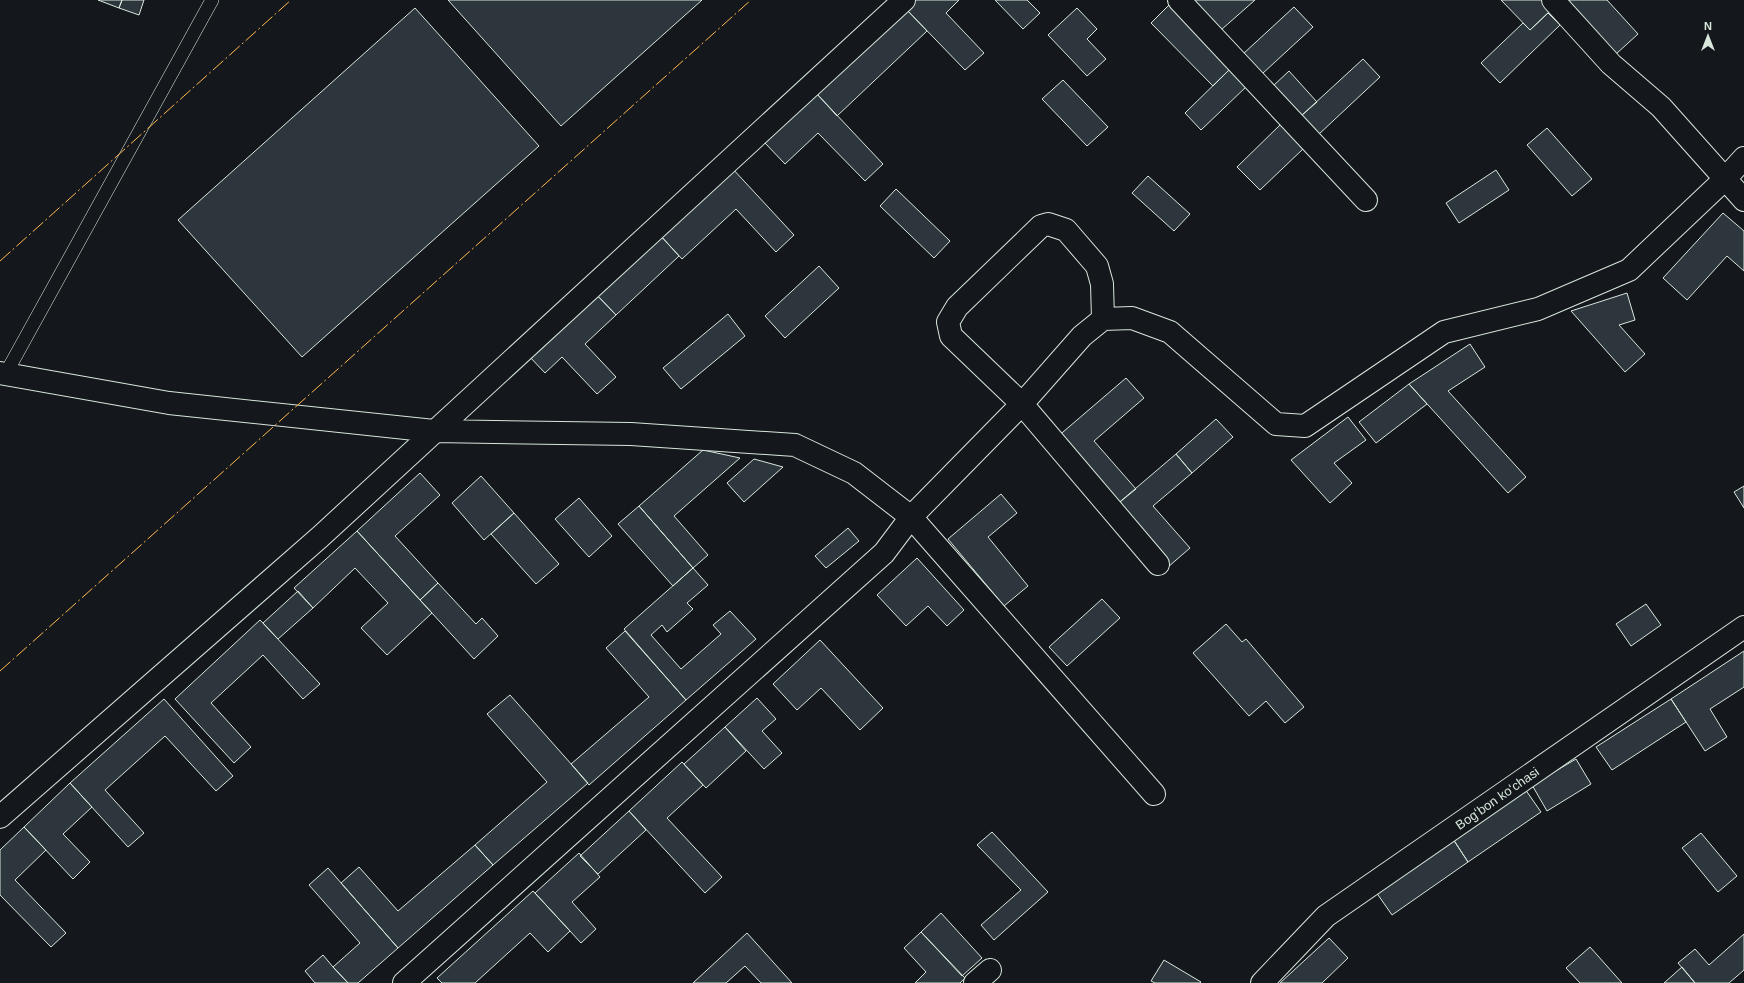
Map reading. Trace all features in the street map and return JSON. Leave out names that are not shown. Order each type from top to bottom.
[{"type":"street","points":[[0,817],[320,537],[904,0]]},
{"type":"street","points":[[1179,0],[1366,200]]},
{"type":"street","points":[[1553,0],[1611,64],[1661,107],[1744,200]]},
{"type":"street","points":[[404,983],[884,553],[911,517],[1022,404],[1082,336],[1103,319],[1132,318],[1170,332],[1276,424],[1305,426],[1444,332],[1538,309],[1629,270],[1725,179],[1744,158]]},
{"type":"street","points":[[1103,319],[1102,284],[1097,266],[1066,230],[1048,224],[1040,226],[957,307],[948,322],[952,336],[1022,404],[1158,564]]},
{"type":"street","points":[[2,374],[169,403],[434,431],[631,434],[795,445],[854,473],[911,517],[1154,794]]},
{"type":"street","name":"Bogʻbon koʻchasi","points":[[1262,983],[1326,916],[1744,627]]},
{"type":"lane","points":[[2,374],[212,0]]},
{"type":"building","points":[[98,0],[122,0],[119,8]]},
{"type":"building","points":[[122,0],[144,0],[139,15],[119,8]]},
{"type":"building","points":[[448,0],[702,0],[561,126]]},
{"type":"building","points":[[916,0],[959,0],[946,13],[984,53],[965,70],[906,9]]},
{"type":"building","points":[[995,0],[1027,0],[1040,13],[1023,29]]},
{"type":"building","points":[[1193,0],[1255,0],[1221,30]]},
{"type":"building","points":[[1501,0],[1541,0],[1551,10],[1530,30]]},
{"type":"building","points":[[1566,0],[1607,0],[1638,34],[1616,54]]},
{"type":"building","points":[[1171,3],[1230,69],[1213,86],[1151,23]]},
{"type":"building","points":[[1294,7],[1313,27],[1262,74],[1243,54]]},
{"type":"building","points":[[415,8],[539,146],[302,357],[178,220]]},
{"type":"building","points":[[1077,8],[1097,29],[1087,39],[1106,59],[1087,76],[1048,35]]},
{"type":"building","points":[[906,9],[927,31],[837,116],[817,94]]},
{"type":"building","points":[[1548,13],[1560,25],[1500,83],[1481,63],[1523,23],[1530,30]]},
{"type":"building","points":[[1363,59],[1380,77],[1318,135],[1301,116]]},
{"type":"building","points":[[1230,69],[1247,86],[1201,130],[1185,113]]},
{"type":"building","points":[[1289,71],[1317,102],[1301,116],[1273,86]]},
{"type":"building","points":[[1063,80],[1108,127],[1087,146],[1042,99]]},
{"type":"building","points":[[817,94],[883,164],[865,181],[818,133],[785,164],[765,143]]},
{"type":"building","points":[[1281,124],[1304,148],[1260,190],[1237,167]]},
{"type":"building","points":[[1547,128],[1592,179],[1572,196],[1527,145]]},
{"type":"building","points":[[731,167],[794,235],[776,252],[736,209],[682,259],[659,234]]},
{"type":"building","points":[[1496,170],[1509,190],[1459,223],[1446,203]]},
{"type":"building","points":[[1148,176],[1190,214],[1174,231],[1132,193]]},
{"type":"building","points":[[896,189],[950,241],[934,258],[880,206]]},
{"type":"building","points":[[1723,213],[1744,231],[1744,271],[1727,256],[1687,300],[1663,278]]},
{"type":"building","points":[[659,234],[679,256],[616,315],[595,293]]},
{"type":"building","points":[[819,266],[839,288],[785,338],[765,316]]},
{"type":"building","points":[[595,293],[616,315],[585,344],[616,377],[597,394],[562,357],[545,373],[528,355]]},
{"type":"building","points":[[1627,293],[1635,320],[1619,325],[1645,354],[1625,372],[1571,311]]},
{"type":"building","points":[[728,314],[745,336],[681,389],[663,368]]},
{"type":"building","points":[[1470,344],[1485,367],[1448,391],[1526,477],[1508,493],[1409,384]]},
{"type":"building","points":[[1126,378],[1144,398],[1094,441],[1136,489],[1115,506],[1056,438]]},
{"type":"building","points":[[1409,384],[1427,404],[1376,443],[1359,422]]},
{"type":"building","points":[[1348,417],[1366,440],[1334,463],[1352,483],[1330,503],[1291,460]]},
{"type":"building","points":[[1216,419],[1233,437],[1192,473],[1176,454]]},
{"type":"building","points":[[703,450],[740,458],[674,516],[708,555],[693,568],[639,506]]},
{"type":"building","points":[[1176,454],[1192,473],[1153,506],[1190,548],[1168,567],[1115,506]]},
{"type":"building","points":[[754,459],[783,467],[744,502],[727,483]]},
{"type":"building","points":[[420,473],[440,495],[395,536],[438,583],[420,600],[357,531]]},
{"type":"building","points":[[481,476],[514,513],[484,540],[452,503]]},
{"type":"building","points":[[1744,486],[1744,508],[1734,492]]},
{"type":"building","points":[[1001,494],[1017,513],[988,537],[1028,586],[1004,606],[948,539]]},
{"type":"building","points":[[579,498],[612,536],[589,557],[555,519]]},
{"type":"building","points":[[639,506],[693,568],[673,586],[618,524]]},
{"type":"building","points":[[514,513],[559,564],[536,584],[491,534]]},
{"type":"building","points":[[848,528],[859,541],[826,568],[815,556]]},
{"type":"building","points":[[357,531],[432,613],[387,655],[361,628],[388,603],[355,568],[313,608],[294,588]]},
{"type":"building","points":[[917,558],[964,610],[947,626],[928,606],[906,626],[877,595]]},
{"type":"building","points":[[693,568],[708,585],[687,603],[693,609],[667,632],[662,625],[651,635],[681,669],[721,634],[713,625],[730,611],[756,639],[686,700],[624,629]]},
{"type":"building","points":[[438,583],[476,624],[482,618],[498,636],[474,659],[420,600]]},
{"type":"building","points":[[298,591],[313,608],[278,639],[263,623]]},
{"type":"building","points":[[1102,599],[1120,618],[1067,666],[1049,647]]},
{"type":"building","points":[[1646,604],[1661,625],[1631,646],[1616,624]]},
{"type":"building","points":[[260,620],[320,684],[303,699],[263,655],[211,703],[251,747],[234,763],[175,699]]},
{"type":"building","points":[[1226,624],[1242,642],[1246,639],[1304,707],[1285,723],[1266,701],[1249,716],[1193,653]]},
{"type":"building","points":[[625,631],[686,700],[589,785],[571,764],[649,697],[606,648]]},
{"type":"building","points":[[820,640],[883,708],[860,730],[821,688],[797,710],[773,684]]},
{"type":"building","points":[[1744,651],[1744,687],[1710,709],[1727,737],[1705,751],[1671,699]]},
{"type":"building","points":[[510,695],[588,783],[493,865],[475,845],[547,782],[487,714]]},
{"type":"building","points":[[757,698],[776,719],[762,731],[782,753],[764,769],[725,727]]},
{"type":"building","points":[[164,699],[233,776],[216,791],[165,736],[105,790],[144,833],[128,847],[70,783]]},
{"type":"building","points":[[1671,699],[1686,722],[1612,770],[1596,747]]},
{"type":"building","points":[[725,727],[746,751],[706,788],[684,764]]},
{"type":"building","points":[[1576,759],[1591,784],[1547,811],[1532,785]]},
{"type":"building","points":[[682,762],[703,785],[667,818],[722,877],[705,893],[629,811]]},
{"type":"building","points":[[70,783],[92,807],[63,834],[90,862],[73,879],[24,827]]},
{"type":"building","points":[[1525,789],[1541,812],[1468,862],[1453,839]]},
{"type":"building","points":[[629,811],[646,830],[598,874],[580,856]]},
{"type":"building","points":[[24,827],[46,850],[15,880],[66,933],[51,947],[0,895],[0,850]]},
{"type":"building","points":[[992,832],[1048,892],[994,940],[981,925],[1021,890],[977,845]]},
{"type":"building","points":[[1701,833],[1737,876],[1718,892],[1682,848]]},
{"type":"building","points":[[1453,839],[1468,862],[1392,915],[1376,892]]},
{"type":"building","points":[[475,845],[493,865],[398,948],[341,883],[359,867],[398,911]]},
{"type":"building","points":[[579,853],[600,877],[572,902],[596,929],[581,943],[535,893]]},
{"type":"building","points":[[328,868],[398,948],[358,983],[348,983],[333,967],[360,943],[309,885]]},
{"type":"building","points":[[533,891],[570,931],[548,952],[530,933],[475,983],[442,983],[437,978]]},
{"type":"building","points":[[941,913],[982,958],[962,976],[921,932]]},
{"type":"building","points":[[921,932],[965,978],[960,983],[915,983],[926,972],[904,948]]},
{"type":"building","points":[[747,933],[792,983],[761,983],[745,966],[726,983],[693,983]]},
{"type":"building","points":[[1744,934],[1744,970],[1729,983],[1695,983],[1678,963],[1695,949],[1709,965]]},
{"type":"building","points":[[1329,938],[1348,958],[1322,983],[1280,983]]},
{"type":"building","points":[[1590,947],[1622,983],[1580,983],[1566,968]]},
{"type":"building","points":[[323,955],[348,983],[315,983],[305,971]]},
{"type":"building","points":[[1164,960],[1201,982],[1155,983],[1151,981]]},
{"type":"building","points":[[1682,967],[1695,983],[1664,983]]},
{"type":"power","points":[[0,261],[291,0]]},
{"type":"power","points":[[0,671],[751,0]]}]
